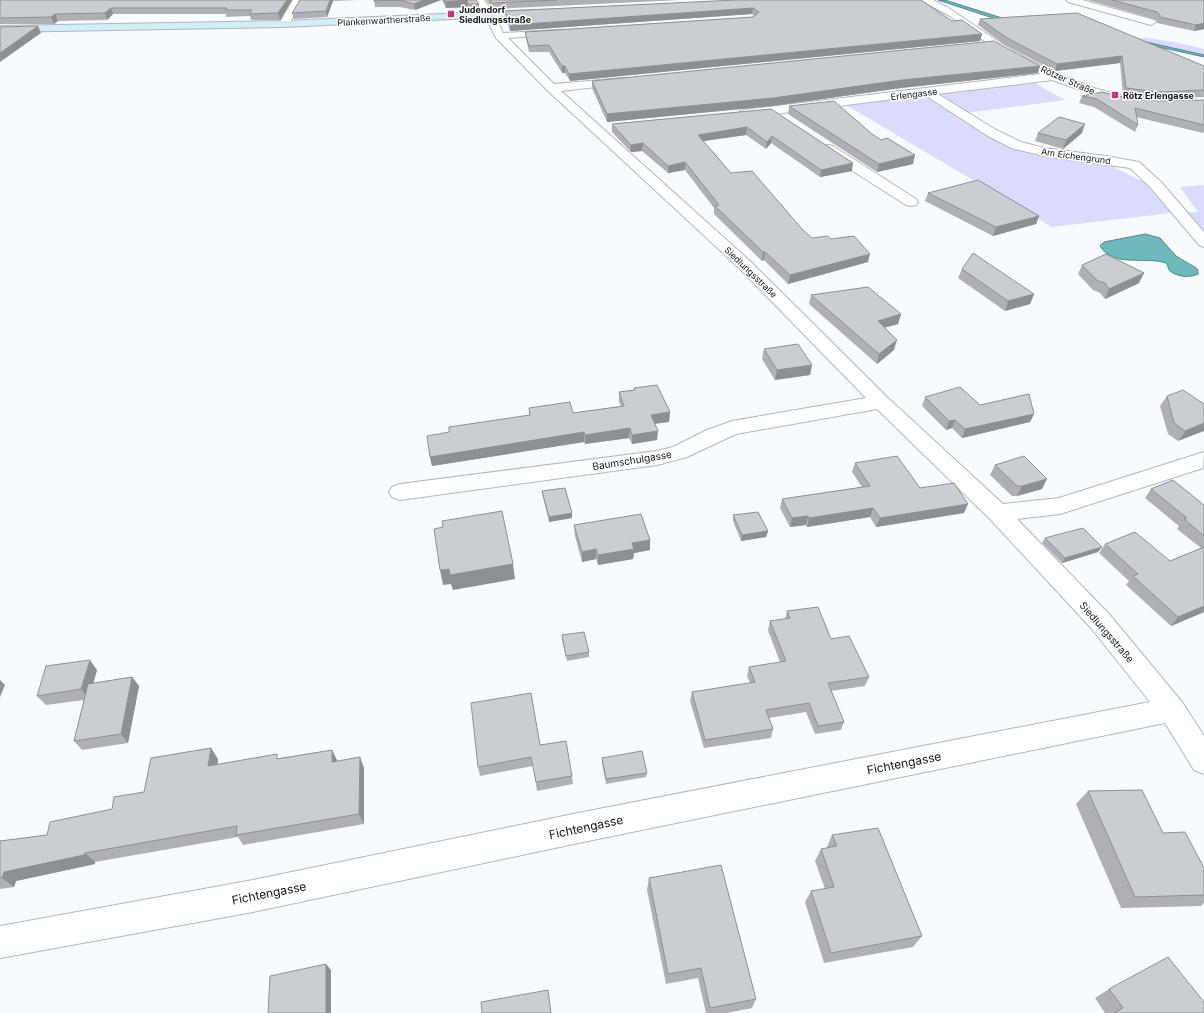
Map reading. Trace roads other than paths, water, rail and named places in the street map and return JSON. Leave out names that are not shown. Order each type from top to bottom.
[{"type":"main road","name":"Plankenwartherstraße","points":[[1,30],[284,24],[484,8],[541,12]]},
{"type":"street","points":[[284,24],[298,0]]},
{"type":"street","name":"Rötzer Straße","points":[[925,0],[967,23],[994,44],[1056,76],[1103,95],[1140,103]]},
{"type":"street","points":[[1071,0],[1152,22]]},
{"type":"street","name":"Siedlungsstraße","points":[[484,8],[500,36],[552,88],[601,128],[745,265],[881,402],[998,514],[1100,621],[1172,710],[1204,761]]},
{"type":"street","points":[[500,36],[563,31]]},
{"type":"street","points":[[979,45],[994,44]]},
{"type":"street","name":"Erlengasse","points":[[735,115],[929,93],[1056,76]]},
{"type":"street","points":[[552,88],[633,80]]},
{"type":"street","name":"Am Eichengrund","points":[[929,93],[992,133],[1016,145],[1044,152],[1134,165],[1156,185],[1204,242]]},
{"type":"street","points":[[772,111],[784,120]]},
{"type":"street","points":[[815,140],[911,202]]},
{"type":"street","name":"Baumschulgasse","points":[[400,492],[657,458],[680,452],[732,428],[881,402]]},
{"type":"street","points":[[998,514],[1060,506],[1201,463]]},
{"type":"street","name":"Fichtengasse","points":[[0,942],[253,896],[583,827],[1172,710]]},
{"type":"place","name":"Judendorf Siedlungsstraße","points":[[451,14]]},
{"type":"place","name":"Rötz Erlengasse","points":[[1115,95]]}]
